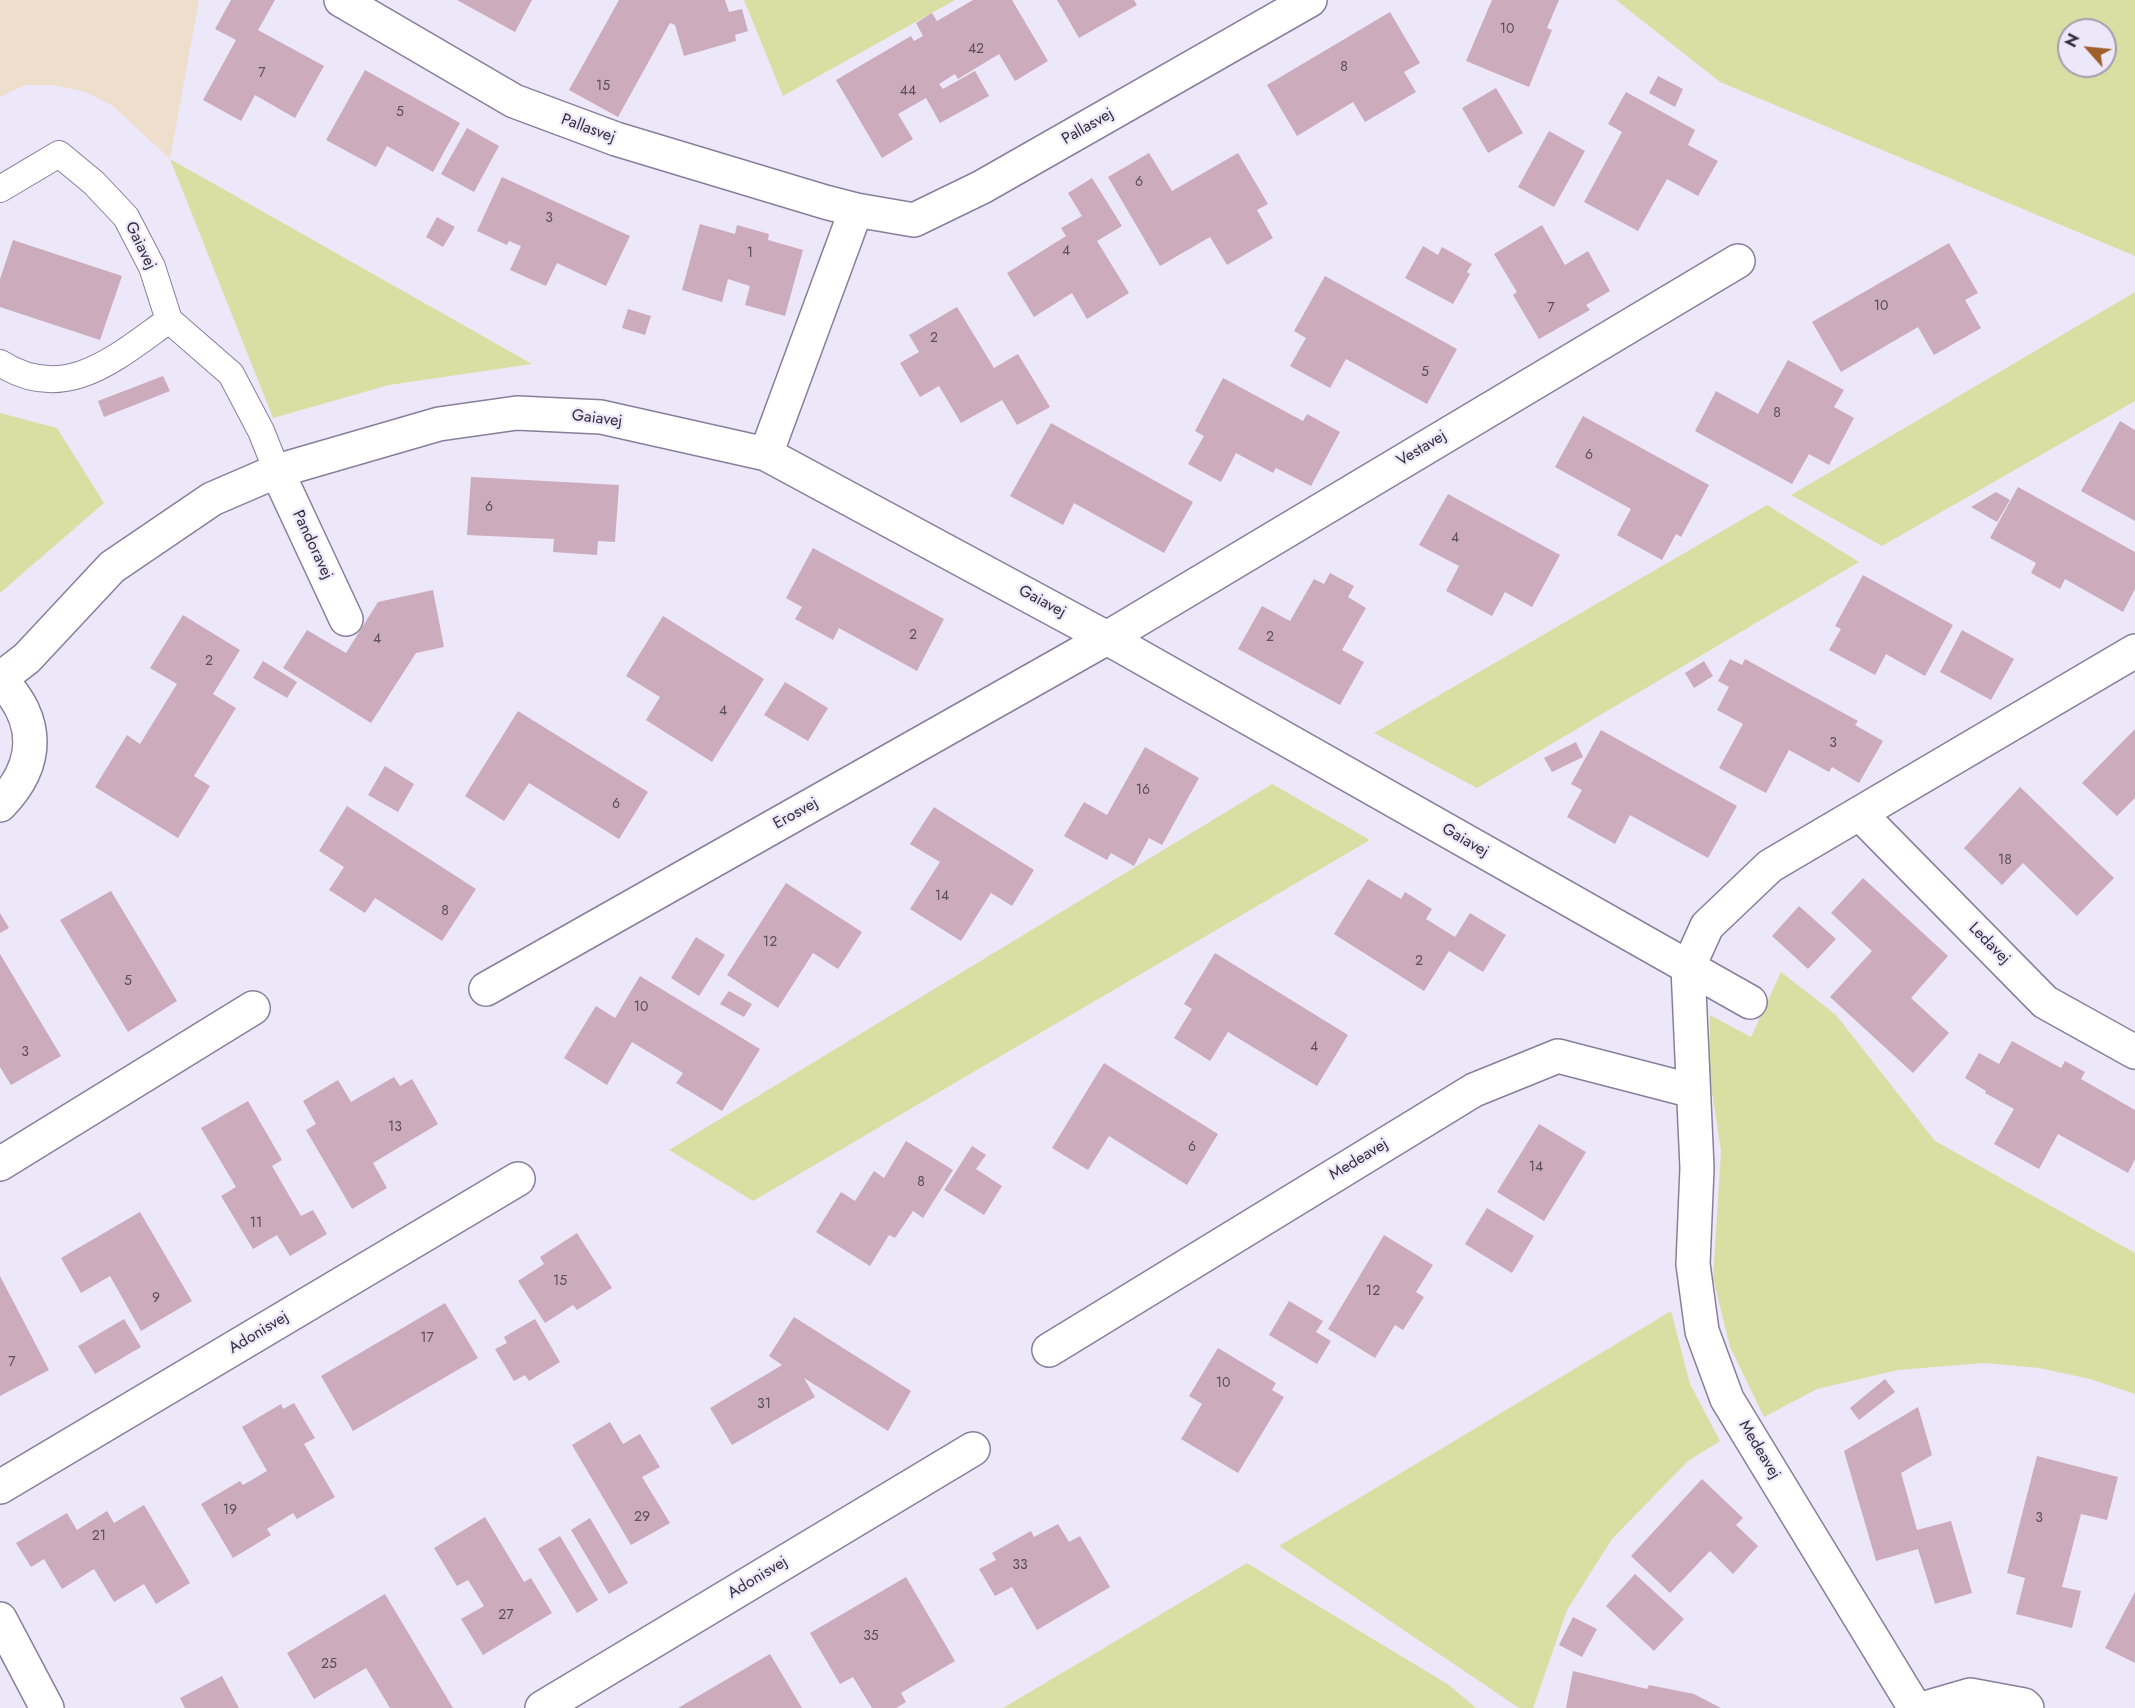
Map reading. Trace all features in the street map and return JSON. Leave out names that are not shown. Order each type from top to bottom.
[{"type":"street","name":"Pallasvej","points":[[341,0],[514,101],[616,140],[856,210],[915,220],[982,187],[1310,0]]},
{"type":"street","points":[[766,454],[856,210]]},
{"type":"street","name":"Vestavej","points":[[1107,638],[1738,261]]},
{"type":"street","name":"Gaiavej","points":[[0,679],[27,658],[112,567],[212,499],[277,471],[439,424],[517,413],[601,417],[766,454],[1107,638],[1750,1002]]},
{"type":"street","name":"Pandoravej","points":[[277,471],[346,619]]},
{"type":"street","name":"Erosvej","points":[[486,989],[1107,638]]},
{"type":"street","points":[[1688,968],[1707,926],[1770,866],[2134,652]]},
{"type":"street","points":[[0,679],[22,707],[27,718],[31,741],[27,764],[18,786],[0,805]]},
{"type":"street","name":"Ledavej","points":[[1860,814],[2046,1002],[2135,1052]]},
{"type":"street","name":"Medeavej","points":[[1688,968],[1697,1168],[1693,1264],[1702,1331],[1727,1399],[1915,1708]]},
{"type":"street","points":[[0,1164],[253,1008]]},
{"type":"street","name":"Medeavej","points":[[1049,1350],[1474,1090],[1558,1056],[1693,1091]]},
{"type":"street","name":"Adonisvej","points":[[0,1487],[518,1179]]},
{"type":"street","name":"Adonisvej","points":[[543,1708],[973,1449]]},
{"type":"street","points":[[0,1619],[47,1708]]},
{"type":"street","points":[[1925,1708],[1970,1695],[2024,1705],[2027,1708]]},
{"type":"lane","name":"Gaiavej","points":[[0,189],[59,154],[94,183],[126,217],[152,267],[169,320]]},
{"type":"lane","points":[[0,363],[14,372],[49,380],[84,375],[115,359],[169,320],[231,374],[261,432],[277,471]]},
{"type":"shaded area","points":[[0,0],[199,0],[170,159],[113,106],[86,92],[52,85],[25,85],[0,97]]},
{"type":"green space","points":[[744,0],[955,0],[783,96]]},
{"type":"green space","points":[[1616,0],[2135,0],[2135,256],[1720,82]]},
{"type":"green space","points":[[170,159],[532,364],[389,385],[273,418]]},
{"type":"green space","points":[[2135,292],[2135,401],[1882,546],[1791,495]]},
{"type":"green space","points":[[0,413],[57,428],[104,503],[0,593]]},
{"type":"green space","points":[[1767,505],[1859,562],[1477,788],[1374,733]]},
{"type":"green space","points":[[1272,784],[1370,840],[753,1201],[669,1150]]},
{"type":"green space","points":[[1781,972],[1836,1015],[1935,1141],[2135,1253],[2135,1394],[2090,1379],[2039,1368],[1984,1363],[1898,1370],[1817,1389],[1764,1417],[1730,1347],[1713,1278],[1721,1151],[1710,1079],[1710,1015],[1751,1037]]},
{"type":"green space","points":[[1671,1311],[1690,1384],[1720,1441],[1688,1461],[1612,1539],[1567,1610],[1533,1708],[1519,1708],[1279,1546]]},
{"type":"green space","points":[[1247,1563],[1449,1685],[1476,1708],[1003,1708]]},
{"type":"building","points":[[231,0],[275,0],[258,30],[324,66],[295,118],[255,95],[241,121],[203,100],[236,40],[215,29]]},
{"type":"building","points":[[457,0],[532,0],[515,32]]},
{"type":"building","points":[[619,0],[725,0],[729,12],[742,9],[748,31],[735,35],[736,41],[684,56],[675,25],[670,23],[618,117],[569,90]]},
{"type":"building","points":[[973,0],[1012,0],[1048,61],[1015,81],[999,54],[958,79],[955,74],[939,84],[943,89],[975,71],[989,96],[940,123],[926,98],[898,114],[913,139],[882,158],[836,80],[911,36],[914,41],[923,36],[916,23],[932,13],[937,21]]},
{"type":"building","points":[[1057,0],[1134,0],[1137,5],[1079,38]]},
{"type":"building","points":[[1492,0],[1559,0],[1547,28],[1552,30],[1529,87],[1466,61]]},
{"type":"building","points":[[1390,12],[1420,63],[1404,72],[1416,92],[1365,122],[1353,102],[1297,136],[1267,85]]},
{"type":"building","points":[[365,70],[460,123],[433,172],[387,146],[376,167],[326,140]]},
{"type":"building","points":[[1658,76],[1683,89],[1675,107],[1649,93]]},
{"type":"building","points":[[1496,88],[1523,133],[1488,153],[1462,108]]},
{"type":"building","points":[[1626,92],[1695,130],[1688,145],[1718,161],[1698,196],[1667,179],[1638,231],[1584,202],[1622,132],[1608,124]]},
{"type":"building","points":[[467,128],[499,146],[474,192],[441,174]]},
{"type":"building","points":[[1549,131],[1585,151],[1554,207],[1518,187]]},
{"type":"building","points":[[1149,153],[1172,191],[1238,153],[1268,204],[1257,210],[1273,238],[1227,265],[1210,237],[1160,266],[1108,177]]},
{"type":"building","points":[[502,177],[630,236],[606,286],[557,263],[546,286],[510,270],[521,246],[509,241],[507,245],[477,231]]},
{"type":"building","points":[[1092,178],[1122,226],[1097,241],[1129,293],[1087,319],[1072,293],[1034,317],[1007,273],[1066,236],[1061,228],[1082,216],[1068,193]]},
{"type":"building","points":[[437,217],[455,227],[443,247],[426,237]]},
{"type":"building","points":[[700,224],[735,234],[737,225],[769,234],[768,240],[803,250],[785,316],[745,305],[750,286],[728,279],[722,302],[682,290]]},
{"type":"building","points":[[1542,225],[1565,265],[1588,251],[1610,291],[1586,305],[1590,310],[1539,339],[1513,295],[1517,292],[1494,254]]},
{"type":"building","points":[[13,240],[122,276],[100,340],[0,307],[0,279]]},
{"type":"building","points":[[1949,243],[1978,293],[1965,300],[1981,328],[1934,355],[1918,327],[1841,372],[1812,322]]},
{"type":"building","points":[[1423,246],[1438,255],[1442,247],[1472,264],[1467,272],[1470,274],[1453,304],[1405,278]]},
{"type":"building","points":[[1325,276],[1457,349],[1427,404],[1346,359],[1330,388],[1290,366],[1306,338],[1294,331]]},
{"type":"building","points":[[957,307],[994,368],[1018,354],[1050,407],[1017,425],[1002,400],[961,423],[939,386],[920,397],[900,363],[919,352],[909,335]]},
{"type":"building","points":[[628,309],[651,316],[645,335],[622,328]]},
{"type":"building","points":[[1788,360],[1844,390],[1834,407],[1854,418],[1829,465],[1809,454],[1792,484],[1695,431],[1716,391],[1758,414]]},
{"type":"building","points":[[163,376],[170,391],[104,417],[98,401]]},
{"type":"building","points":[[1223,378],[1303,421],[1307,414],[1340,432],[1311,486],[1276,468],[1273,473],[1236,453],[1221,482],[1188,464],[1204,436],[1195,431]]},
{"type":"building","points":[[1583,416],[1709,485],[1681,537],[1676,534],[1662,560],[1617,535],[1631,509],[1555,467]]},
{"type":"building","points":[[2120,421],[2135,430],[2135,521],[2081,491]]},
{"type":"building","points":[[1051,423],[1193,502],[1164,553],[1074,503],[1063,525],[1010,496]]},
{"type":"building","points":[[471,477],[619,485],[615,542],[598,541],[597,555],[553,552],[554,539],[467,535]]},
{"type":"building","points":[[2018,487],[2135,552],[2135,589],[2123,612],[2065,579],[2060,589],[2031,573],[2036,563],[1990,538]]},
{"type":"building","points":[[1996,492],[2010,500],[1997,522],[1971,507]]},
{"type":"building","points":[[1448,494],[1560,555],[1532,607],[1505,592],[1492,616],[1446,591],[1459,566],[1419,545]]},
{"type":"building","points":[[813,548],[944,619],[917,671],[839,628],[833,640],[795,619],[802,607],[786,598]]},
{"type":"building","points":[[1330,573],[1354,586],[1348,597],[1366,608],[1342,650],[1364,662],[1340,705],[1238,649],[1262,606],[1290,621],[1314,579],[1324,584]]},
{"type":"building","points":[[1863,575],[1953,625],[1925,676],[1886,654],[1875,675],[1829,650],[1841,629],[1835,626]]},
{"type":"building","points":[[433,590],[444,647],[416,653],[371,723],[283,668],[307,630],[346,653],[378,602]]},
{"type":"building","points":[[183,615],[240,650],[213,694],[236,708],[194,776],[210,786],[178,838],[95,787],[127,735],[140,744],[177,684],[150,668]]},
{"type":"building","points":[[663,616],[764,679],[712,762],[646,720],[660,697],[626,676]]},
{"type":"building","points":[[1962,630],[2014,659],[1991,700],[1940,672]]},
{"type":"building","points":[[1730,659],[1742,665],[1745,659],[1858,721],[1855,725],[1883,741],[1859,783],[1832,767],[1829,772],[1789,750],[1766,793],[1719,768],[1743,724],[1717,710],[1729,687],[1718,681]]},
{"type":"building","points":[[263,661],[297,682],[287,698],[253,678]]},
{"type":"building","points":[[1704,661],[1713,676],[1694,688],[1685,673]]},
{"type":"building","points":[[785,682],[828,708],[808,741],[764,715]]},
{"type":"building","points":[[518,711],[648,792],[619,839],[529,783],[504,821],[465,796]]},
{"type":"building","points":[[2135,729],[2135,798],[2117,816],[2082,783]]},
{"type":"building","points":[[1601,730],[1737,806],[1708,858],[1630,815],[1615,844],[1567,817],[1582,790],[1571,784]]},
{"type":"building","points":[[1576,742],[1583,757],[1552,772],[1544,758]]},
{"type":"building","points":[[1145,747],[1199,778],[1162,845],[1149,838],[1134,866],[1111,853],[1107,860],[1064,836],[1084,802],[1107,815]]},
{"type":"building","points":[[385,766],[414,784],[398,812],[368,795]]},
{"type":"building","points":[[2020,787],[2114,878],[2077,916],[2023,863],[2002,885],[1964,848]]},
{"type":"building","points":[[347,806],[476,889],[442,941],[375,898],[365,913],[329,890],[344,867],[319,851]]},
{"type":"building","points":[[934,807],[1034,870],[1012,906],[991,893],[961,941],[910,909],[940,862],[910,844]]},
{"type":"building","points":[[1863,878],[1948,956],[1911,998],[1949,1033],[1913,1073],[1830,997],[1872,951],[1831,913]]},
{"type":"building","points":[[1368,879],[1401,899],[1405,892],[1432,909],[1426,919],[1455,937],[1470,913],[1506,935],[1483,972],[1449,951],[1424,991],[1334,934]]},
{"type":"building","points":[[786,883],[862,932],[838,969],[813,953],[778,1008],[727,975]]},
{"type":"building","points":[[111,891],[177,1001],[128,1032],[60,920]]},
{"type":"building","points":[[1799,906],[1836,939],[1808,969],[1772,936]]},
{"type":"building","points":[[0,913],[9,928],[0,933]]},
{"type":"building","points":[[696,937],[725,955],[699,996],[671,978]]},
{"type":"building","points":[[1215,953],[1348,1035],[1317,1086],[1228,1032],[1210,1061],[1174,1038],[1192,1009],[1184,1004]]},
{"type":"building","points":[[0,954],[61,1056],[11,1085],[0,1067]]},
{"type":"building","points":[[640,976],[760,1049],[722,1111],[676,1083],[683,1073],[632,1042],[607,1085],[564,1058],[596,1006],[615,1018]]},
{"type":"building","points":[[729,991],[752,1004],[744,1017],[720,1004]]},
{"type":"building","points":[[2012,1041],[2061,1068],[2065,1061],[2085,1072],[2081,1079],[2135,1110],[2135,1159],[2128,1173],[2058,1134],[2039,1169],[1994,1144],[2014,1109],[1985,1093],[1986,1091],[1965,1078],[1979,1053],[1999,1064]]},
{"type":"building","points":[[1104,1063],[1218,1134],[1187,1185],[1109,1136],[1088,1170],[1052,1148]]},
{"type":"building","points":[[394,1077],[400,1086],[412,1079],[438,1124],[373,1163],[387,1188],[352,1209],[306,1130],[316,1124],[303,1101],[338,1080],[351,1102]]},
{"type":"building","points":[[248,1101],[282,1160],[272,1166],[301,1216],[313,1210],[327,1234],[290,1256],[277,1235],[253,1249],[221,1196],[236,1187],[201,1128]]},
{"type":"building","points":[[1539,1124],[1586,1152],[1544,1221],[1497,1192]]},
{"type":"building","points":[[906,1141],[953,1170],[923,1218],[913,1211],[895,1238],[889,1235],[870,1266],[816,1232],[841,1192],[855,1201],[874,1171],[884,1178]]},
{"type":"building","points":[[972,1146],[986,1155],[976,1169],[1002,1186],[984,1215],[944,1190]]},
{"type":"building","points":[[1487,1208],[1534,1236],[1512,1273],[1465,1244]]},
{"type":"building","points":[[140,1212],[192,1301],[141,1331],[110,1276],[81,1293],[61,1258]]},
{"type":"building","points":[[577,1233],[612,1288],[577,1310],[573,1305],[545,1323],[518,1281],[544,1264],[540,1257]]},
{"type":"building","points":[[1384,1235],[1433,1265],[1416,1292],[1424,1297],[1403,1330],[1395,1325],[1375,1358],[1328,1329]]},
{"type":"building","points":[[0,1276],[49,1370],[0,1396]]},
{"type":"building","points":[[1289,1301],[1323,1321],[1316,1332],[1331,1341],[1317,1364],[1269,1335]]},
{"type":"building","points":[[445,1303],[478,1358],[353,1431],[321,1376]]},
{"type":"building","points":[[794,1317],[911,1391],[888,1431],[804,1378],[815,1397],[732,1445],[710,1408],[782,1365],[769,1356]]},
{"type":"building","points":[[124,1319],[141,1347],[95,1374],[78,1346]]},
{"type":"building","points":[[535,1319],[560,1362],[529,1381],[525,1375],[514,1381],[495,1349],[507,1343],[504,1337]]},
{"type":"building","points":[[1218,1348],[1276,1383],[1272,1390],[1284,1397],[1238,1473],[1181,1439],[1202,1404],[1189,1396]]},
{"type":"building","points":[[1885,1379],[1895,1392],[1859,1420],[1850,1408]]},
{"type":"building","points":[[294,1403],[315,1438],[304,1444],[335,1497],[297,1519],[293,1513],[267,1529],[271,1535],[233,1558],[201,1504],[240,1481],[243,1485],[267,1471],[242,1427],[281,1404],[283,1409]]},
{"type":"building","points":[[1918,1407],[1932,1455],[1901,1473],[1917,1530],[1951,1521],[1972,1593],[1935,1604],[1918,1549],[1876,1561],[1844,1451]]},
{"type":"building","points":[[610,1422],[623,1444],[640,1434],[660,1467],[642,1477],[670,1523],[631,1545],[572,1445]]},
{"type":"building","points":[[2037,1456],[2118,1477],[2107,1520],[2081,1514],[2062,1587],[2081,1591],[2072,1628],[2016,1614],[2025,1578],[2007,1573]]},
{"type":"building","points":[[1702,1479],[1743,1518],[1736,1525],[1758,1546],[1733,1574],[1710,1551],[1670,1593],[1631,1556]]},
{"type":"building","points":[[144,1505],[190,1583],[156,1604],[144,1584],[114,1602],[94,1569],[62,1589],[44,1559],[31,1567],[16,1543],[67,1513],[77,1530],[107,1511],[114,1523]]},
{"type":"building","points":[[485,1517],[524,1582],[531,1578],[552,1613],[483,1655],[461,1619],[484,1606],[468,1580],[457,1586],[434,1548]]},
{"type":"building","points":[[590,1518],[628,1583],[609,1594],[571,1530]]},
{"type":"building","points":[[1058,1524],[1069,1542],[1080,1536],[1110,1587],[1037,1630],[1012,1587],[995,1596],[979,1569],[996,1560],[992,1553],[1031,1531],[1034,1537]]},
{"type":"building","points":[[560,1536],[598,1600],[577,1613],[538,1549]]},
{"type":"building","points":[[1635,1574],[1684,1619],[1654,1651],[1606,1606]]},
{"type":"building","points":[[906,1577],[955,1661],[901,1693],[906,1702],[896,1708],[872,1708],[853,1677],[840,1684],[810,1633]]},
{"type":"building","points":[[2135,1592],[2135,1663],[2105,1648]]},
{"type":"building","points":[[385,1594],[453,1708],[390,1708],[366,1668],[314,1699],[287,1653]]},
{"type":"building","points":[[1573,1617],[1597,1629],[1582,1657],[1559,1645]]},
{"type":"building","points":[[770,1654],[802,1708],[678,1708]]},
{"type":"building","points":[[1573,1671],[1647,1689],[1649,1685],[1694,1694],[1721,1708],[1566,1708]]},
{"type":"building","points":[[222,1676],[239,1708],[185,1708],[180,1698]]}]
